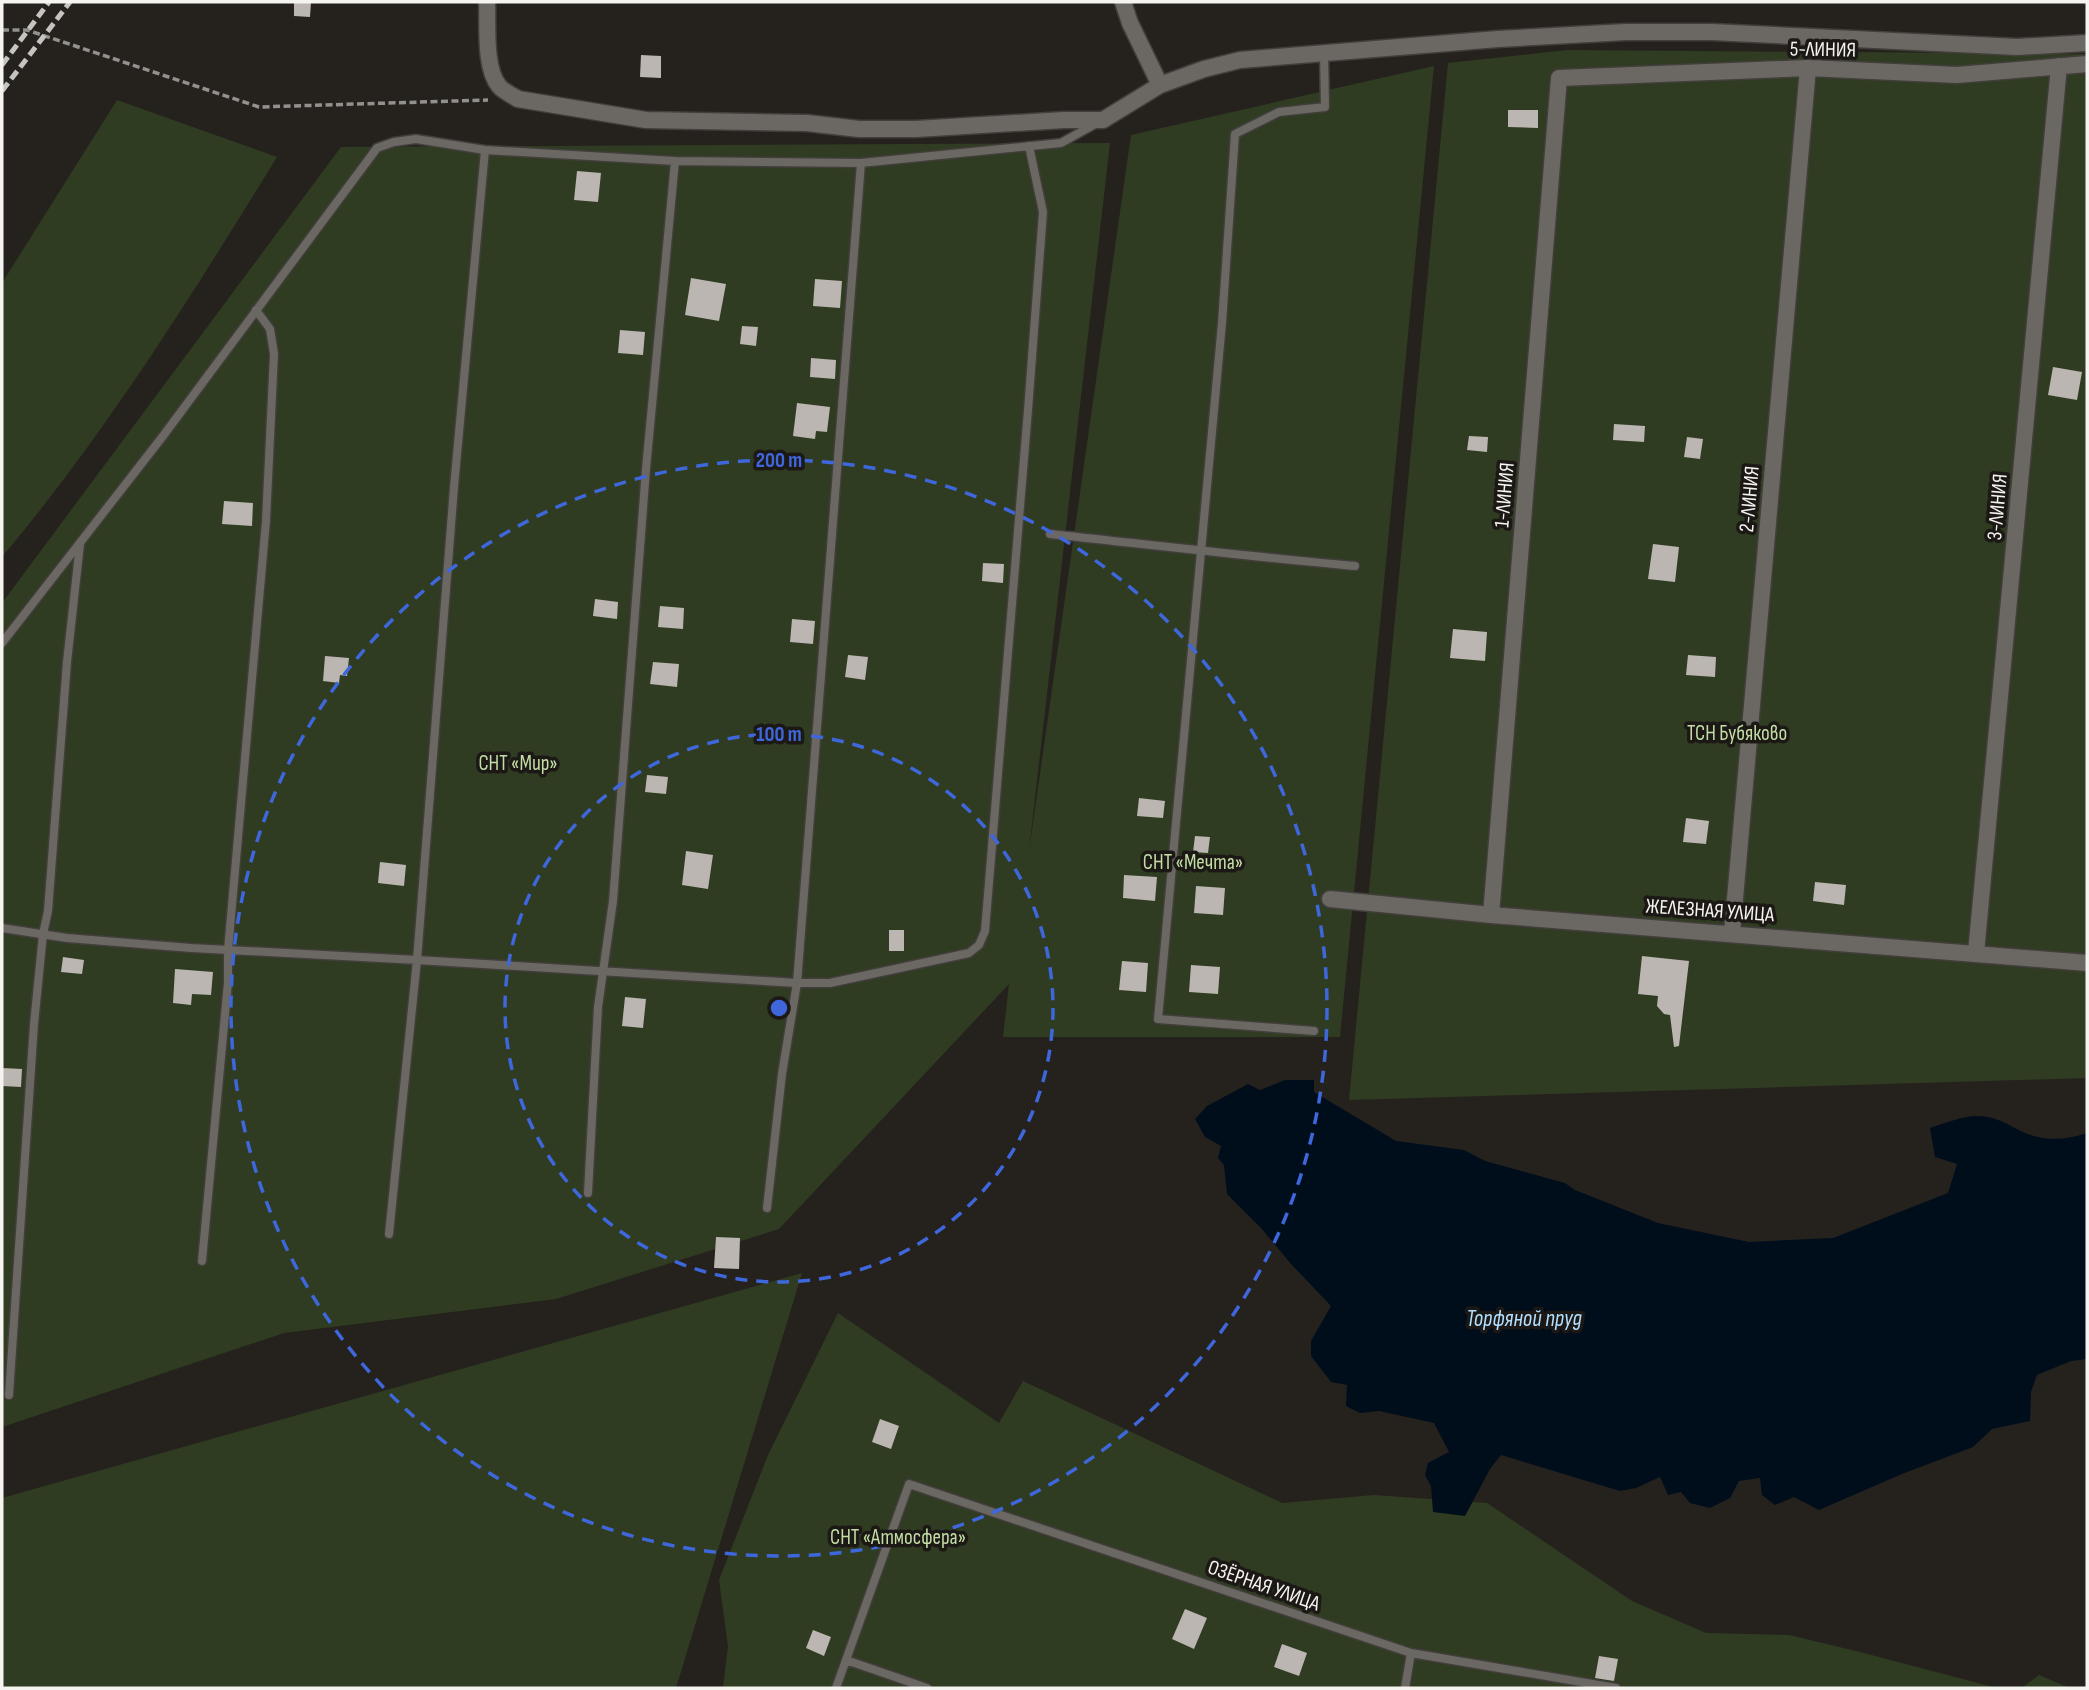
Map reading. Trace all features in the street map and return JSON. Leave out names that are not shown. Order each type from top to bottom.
[{"type":"street","points":[[487,2],[492,71],[504,91],[518,99],[646,120],[807,123],[859,129],[916,130],[1103,120],[1160,85],[1204,69],[1240,60],[1498,38],[1712,32],[2017,47],[2087,43]]},
{"type":"street","points":[[1123,2],[1130,23],[1160,85]]},
{"type":"street","name":"5-ЛИНИЯ","points":[[1559,78],[1808,68],[1957,75],[2087,64]]},
{"type":"street","name":"3-ЛИНИЯ","points":[[1976,953],[2059,66]]},
{"type":"street","name":"2-ЛИНИЯ","points":[[1732,933],[1808,68]]},
{"type":"street","name":"1-ЛИНИЯ","points":[[1491,915],[1559,78]]},
{"type":"street","name":"ЖЕЛЕЗНАЯ УЛИЦА","points":[[1330,899],[1491,915],[2087,963]]},
{"type":"lane","points":[[1314,1031],[1158,1018],[1222,323],[1235,134],[1279,112],[1325,107],[1324,52]]},
{"type":"lane","points":[[2,643],[163,436],[377,148],[416,139],[485,149],[676,161],[861,163],[1060,143],[1103,120]]},
{"type":"lane","points":[[2,928],[228,950],[797,983],[830,983],[969,954],[979,945],[985,931],[1043,212],[1029,146]]},
{"type":"lane","points":[[389,1234],[416,960],[454,487],[485,149]]},
{"type":"lane","points":[[588,1193],[598,1007],[612,901],[646,468],[676,161]]},
{"type":"lane","points":[[767,1208],[782,1074],[797,983],[861,163]]},
{"type":"lane","points":[[202,1261],[266,521],[274,354],[270,329],[256,310]]},
{"type":"lane","points":[[1050,534],[1239,556],[1355,566]]},
{"type":"lane","points":[[9,1395],[34,1024],[43,934],[48,911],[67,663],[81,541]]},
{"type":"lane","name":"ОЗЁРНАЯ УЛИЦА","points":[[846,1660],[909,1484],[1411,1653],[1616,1688]]},
{"type":"lane","points":[[1405,1688],[1411,1653]]},
{"type":"lane","points":[[836,1688],[846,1660],[927,1688]]},
{"type":"path","points":[[2,30],[27,30],[258,107],[518,99]]},
{"type":"green space","name":"ТСН Бубяково","points":[[1567,50],[2087,54],[2087,1078],[1349,1100],[1448,63]]},
{"type":"green space","name":"СНТ «Мир»","points":[[1434,66],[1340,1037],[1003,1037],[1009,984],[779,1229],[556,1299],[284,1333],[2,1427],[2,603],[341,147],[1110,143],[1029,851],[1131,135]]},
{"type":"green space","points":[[117,100],[277,157],[147,362],[77,462],[2,557],[2,283]]},
{"type":"green space","points":[[802,1273],[676,1688],[2,1688],[2,1498]]},
{"type":"green space","name":"СНТ «Атмосфера»","points":[[838,1313],[999,1423],[1023,1381],[1282,1503],[1374,1495],[1487,1503],[1632,1601],[1706,1633],[1789,1635],[1997,1688],[723,1688],[728,1646],[719,1580],[768,1455]]},
{"type":"green space","points":[[2039,1675],[2070,1688],[2019,1688]]},
{"type":"water","name":"Торфяной пруд","points":[[1285,1080],[1314,1080],[1314,1092],[1396,1141],[1464,1150],[1485,1161],[1565,1183],[1575,1190],[1658,1223],[1749,1242],[1833,1238],[1948,1193],[1957,1164],[1935,1157],[1930,1128],[1951,1121],[1973,1116],[1988,1117],[2041,1138],[2067,1138],[2087,1133],[2087,1359],[2071,1361],[2037,1375],[2031,1392],[2030,1421],[1992,1429],[1973,1447],[1819,1510],[1794,1497],[1775,1505],[1762,1495],[1760,1478],[1739,1481],[1730,1498],[1710,1508],[1690,1503],[1681,1492],[1668,1495],[1660,1477],[1636,1488],[1620,1491],[1501,1455],[1490,1469],[1465,1516],[1433,1512],[1431,1486],[1425,1475],[1428,1463],[1449,1452],[1434,1423],[1379,1411],[1360,1413],[1346,1406],[1347,1385],[1331,1382],[1311,1356],[1311,1341],[1331,1306],[1227,1194],[1224,1165],[1218,1158],[1221,1146],[1205,1137],[1195,1119],[1207,1106],[1248,1084],[1260,1090]]},
{"type":"building","points":[[294,2],[311,2],[310,17],[294,16]]},
{"type":"building","points":[[641,55],[661,56],[661,78],[640,77]]},
{"type":"building","points":[[1508,110],[1538,110],[1538,128],[1508,127]]},
{"type":"building","points":[[577,171],[601,173],[598,202],[574,200]]},
{"type":"building","points":[[691,278],[726,284],[719,321],[685,315]]},
{"type":"building","points":[[815,279],[842,281],[840,308],[813,306]]},
{"type":"building","points":[[742,326],[758,327],[756,346],[740,344]]},
{"type":"building","points":[[620,330],[645,332],[643,355],[618,353]]},
{"type":"building","points":[[811,358],[836,360],[835,379],[810,377]]},
{"type":"building","points":[[2053,367],[2082,372],[2077,400],[2048,395]]},
{"type":"building","points":[[797,403],[830,407],[827,432],[816,431],[815,439],[793,436]]},
{"type":"building","points":[[1614,424],[1645,426],[1644,442],[1613,440]]},
{"type":"building","points":[[1469,436],[1488,437],[1487,452],[1467,450]]},
{"type":"building","points":[[1687,437],[1703,439],[1700,459],[1684,457]]},
{"type":"building","points":[[224,501],[253,503],[252,526],[222,524]]},
{"type":"building","points":[[1653,544],[1679,547],[1675,582],[1648,579]]},
{"type":"building","points":[[983,563],[1004,564],[1003,583],[982,581]]},
{"type":"building","points":[[595,599],[618,602],[617,619],[593,616]]},
{"type":"building","points":[[660,606],[684,608],[683,629],[658,627]]},
{"type":"building","points":[[792,619],[815,621],[813,644],[790,642]]},
{"type":"building","points":[[1453,629],[1487,632],[1485,661],[1450,658]]},
{"type":"building","points":[[848,655],[868,657],[865,680],[845,677]]},
{"type":"building","points":[[1688,655],[1716,657],[1715,677],[1686,675]]},
{"type":"building","points":[[325,656],[349,658],[347,676],[340,675],[339,683],[323,681]]},
{"type":"building","points":[[653,662],[679,664],[677,687],[650,684]]},
{"type":"building","points":[[647,775],[668,777],[666,794],[645,792]]},
{"type":"building","points":[[1139,798],[1165,801],[1163,818],[1137,816]]},
{"type":"building","points":[[1686,818],[1709,821],[1706,844],[1683,842]]},
{"type":"building","points":[[1195,836],[1210,837],[1208,853],[1193,852]]},
{"type":"building","points":[[686,851],[713,855],[708,889],[682,885]]},
{"type":"building","points":[[380,862],[406,865],[404,886],[378,883]]},
{"type":"building","points":[[1124,875],[1157,877],[1155,901],[1123,898]]},
{"type":"building","points":[[1815,882],[1846,885],[1844,905],[1813,901]]},
{"type":"building","points":[[1196,886],[1225,888],[1223,915],[1194,913]]},
{"type":"building","points":[[889,930],[904,930],[904,951],[889,951]]},
{"type":"building","points":[[1642,956],[1689,961],[1679,1046],[1674,1047],[1670,1015],[1664,1014],[1657,1006],[1658,996],[1638,994]]},
{"type":"building","points":[[63,957],[84,960],[82,974],[61,972]]},
{"type":"building","points":[[1122,961],[1148,963],[1146,992],[1119,990]]},
{"type":"building","points":[[1191,965],[1220,967],[1218,994],[1189,992]]},
{"type":"building","points":[[175,969],[213,972],[211,995],[192,994],[191,1005],[173,1003]]},
{"type":"building","points":[[625,997],[646,999],[643,1028],[622,1026]]},
{"type":"building","points":[[2,1068],[22,1069],[21,1087],[2,1086]]},
{"type":"building","points":[[716,1237],[740,1238],[739,1269],[714,1268]]},
{"type":"building","points":[[880,1419],[899,1426],[891,1449],[872,1442]]},
{"type":"building","points":[[1185,1609],[1207,1618],[1194,1649],[1172,1639]]},
{"type":"building","points":[[813,1630],[831,1637],[824,1656],[806,1648]]},
{"type":"building","points":[[1282,1644],[1307,1653],[1299,1676],[1274,1667]]},
{"type":"building","points":[[1599,1656],[1618,1659],[1614,1681],[1595,1678]]},
{"type":"railway","points":[[2,65],[49,2]]},
{"type":"railway","points":[[2,91],[70,2]]},
{"type":"park label","name":"СНТ «Мечта»","points":[[1193,862]]}]
